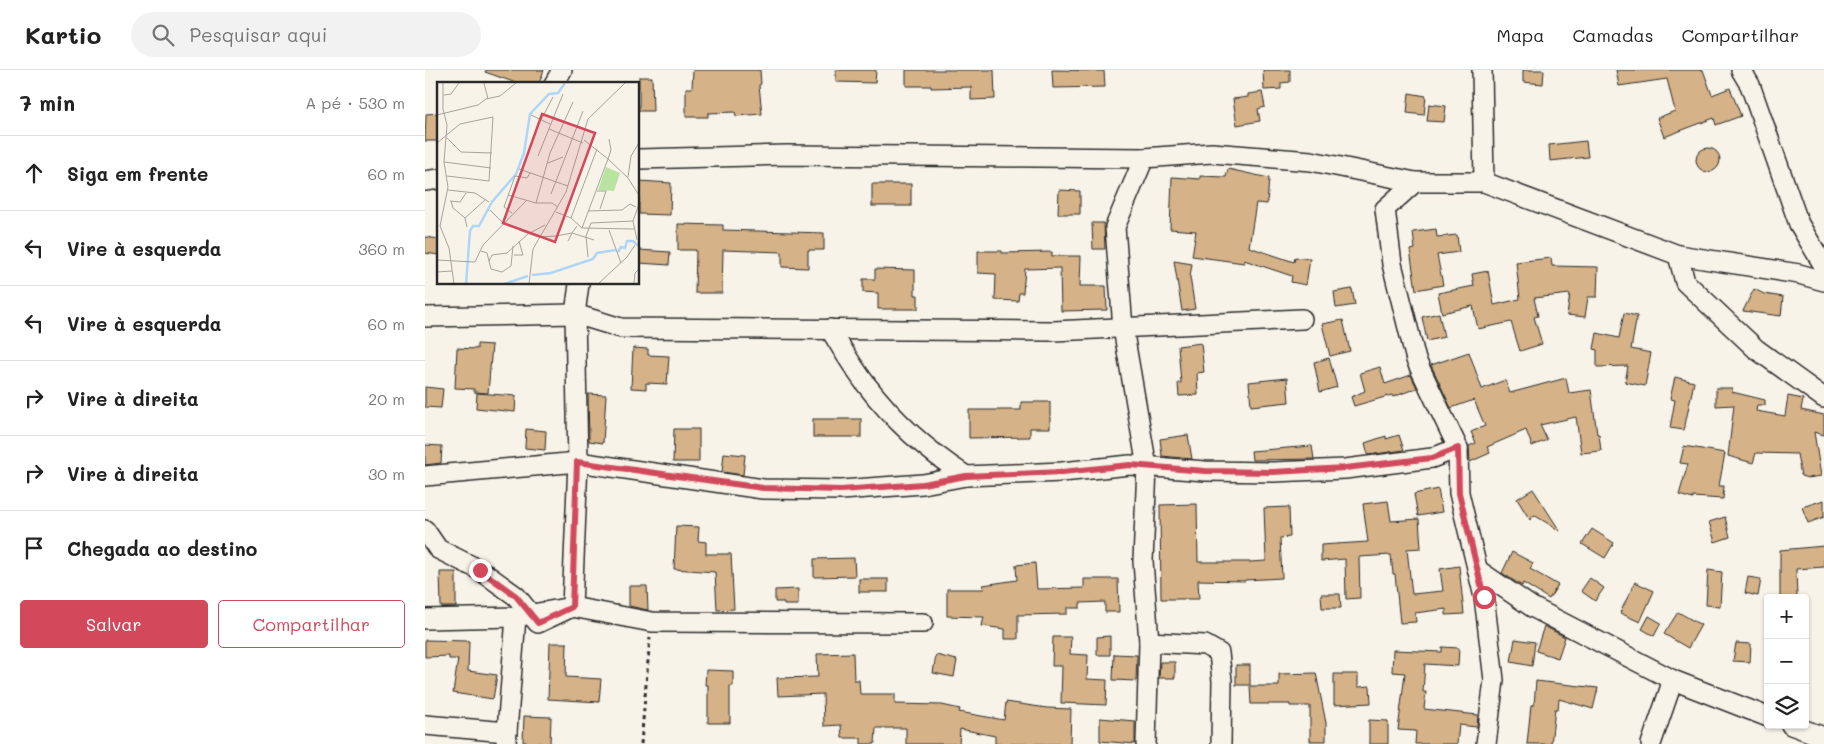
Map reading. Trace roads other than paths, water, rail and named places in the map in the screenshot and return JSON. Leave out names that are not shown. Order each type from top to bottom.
[{"type":"street","points":[[555,82],[562,70]]},
{"type":"street","points":[[1482,70],[1484,182]]},
{"type":"street","points":[[1741,70],[1749,85],[1799,224],[1824,266]]},
{"type":"street","points":[[640,159],[787,155],[1145,158],[1212,153],[1311,161],[1415,182],[1484,182],[1678,255],[1799,274],[1824,281]]},
{"type":"street","points":[[1145,158],[1115,227],[1123,328],[1147,467],[1143,561],[1149,642],[1146,744]]},
{"type":"street","points":[[1415,182],[1385,210],[1392,264],[1416,360],[1458,448],[1459,493],[1484,597],[1494,680],[1486,744]]},
{"type":"street","points":[[1678,255],[1685,282],[1756,349],[1824,398]]},
{"type":"street","points":[[572,607],[577,462],[575,314],[579,285]]},
{"type":"street","points":[[425,317],[575,314],[621,328],[1054,331],[1302,319]]},
{"type":"street","points":[[829,329],[865,383],[909,432],[941,460],[966,476]]},
{"type":"street","points":[[425,476],[577,462],[763,488],[841,490],[923,484],[966,476],[1062,472],[1130,465],[1273,472],[1345,468],[1432,458],[1458,448]]},
{"type":"street","points":[[425,530],[438,549],[480,570],[516,596],[538,623],[572,607]]},
{"type":"street","points":[[1478,570],[1532,607],[1673,680],[1764,715]]},
{"type":"street","points":[[425,619],[516,618],[572,607],[652,622],[923,623]]},
{"type":"street","points":[[425,725],[507,738],[516,618]]},
{"type":"street","points":[[1149,642],[1205,645],[1219,653],[1221,744]]},
{"type":"street","points":[[1651,744],[1673,680]]},
{"type":"street","points":[[1799,729],[1818,739]]}]
